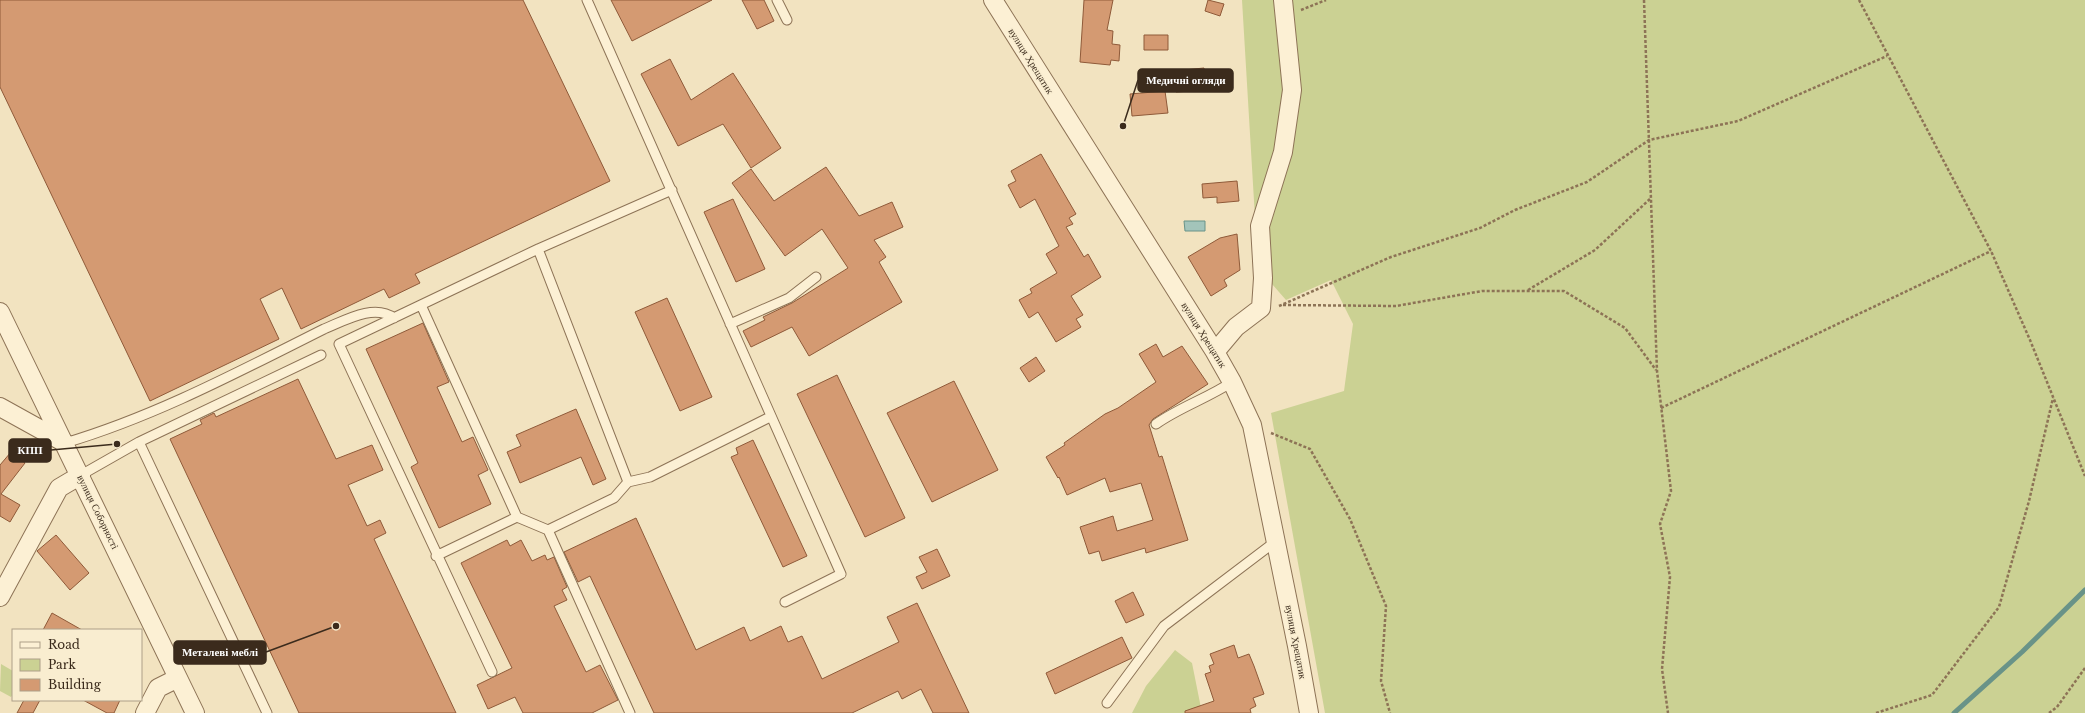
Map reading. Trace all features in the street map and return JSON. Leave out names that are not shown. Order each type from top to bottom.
[{"type":"street","name":"вулиця Хрещатик","points":[[993,0],[1215,352],[1232,382],[1252,425],[1309,713]]},
{"type":"street","points":[[1215,352],[1236,327],[1261,308],[1263,278],[1260,226],[1283,152],[1292,90],[1283,8]]},
{"type":"street","name":"вулиця Соборності","points":[[0,312],[81,475],[195,713]]},
{"type":"street","points":[[0,407],[65,443]]},
{"type":"street","points":[[0,597],[59,488],[81,475]]},
{"type":"street","points":[[145,713],[158,688],[178,678]]},
{"type":"lane","points":[[587,0],[672,190],[770,417],[841,574],[785,602]]},
{"type":"lane","points":[[777,0],[787,20]]},
{"type":"lane","points":[[492,672],[436,556],[339,344],[538,250],[672,190]]},
{"type":"lane","points":[[538,250],[628,482]]},
{"type":"lane","points":[[730,324],[789,298],[816,277]]},
{"type":"lane","points":[[421,305],[517,517],[548,530],[630,713]]},
{"type":"lane","points":[[65,443],[90,435],[183,399],[324,329],[347,320],[378,312],[388,314],[394,318]]},
{"type":"lane","points":[[81,475],[139,442],[321,355]]},
{"type":"lane","points":[[1156,424],[1175,410],[1217,392],[1232,382]]},
{"type":"lane","points":[[548,530],[614,498],[628,482],[650,477],[770,417]]},
{"type":"lane","points":[[139,442],[267,713]]},
{"type":"lane","points":[[436,556],[517,517]]},
{"type":"lane","points":[[1108,702],[1164,626],[1276,541]]},
{"type":"path","points":[[1283,8],[1326,0]]},
{"type":"path","points":[[1644,0],[1657,371],[1671,491],[1660,524],[1670,577],[1662,669],[1668,713]]},
{"type":"path","points":[[1859,0],[1887,56],[1991,251],[2030,340],[2085,476]]},
{"type":"path","points":[[1282,306],[1391,257],[1480,228],[1515,210],[1587,182],[1649,140],[1738,121],[1887,56]]},
{"type":"path","points":[[1527,291],[1595,250],[1651,198]]},
{"type":"path","points":[[1661,408],[1991,251]]},
{"type":"path","points":[[1261,308],[1282,306],[1396,306],[1482,291],[1564,290],[1625,328],[1657,371]]},
{"type":"path","points":[[1876,713],[1932,694],[2000,606],[2029,501],[2053,397]]},
{"type":"path","points":[[1252,425],[1310,450],[1350,519],[1386,606],[1381,681],[1390,713]]},
{"type":"path","points":[[2049,713],[2057,706],[2085,668]]},
{"type":"green space","points":[[1242,0],[2085,0],[2085,713],[1325,713],[1271,413],[1344,391],[1353,324],[1331,280],[1286,300],[1258,268]]},
{"type":"green space","points":[[1175,650],[1192,663],[1202,713],[1132,713],[1146,686]]},
{"type":"green space","points":[[1,664],[12,670],[12,696],[11,697],[0,691]]},
{"type":"water","points":[[1184,221],[1205,221],[1205,231],[1185,231]]},
{"type":"building","points":[[0,0],[523,0],[610,181],[415,274],[420,283],[389,298],[384,289],[301,329],[282,288],[260,299],[279,339],[150,401],[0,87]]},
{"type":"building","points":[[611,0],[712,0],[632,41]]},
{"type":"building","points":[[742,0],[764,0],[774,21],[757,29]]},
{"type":"building","points":[[1084,0],[1113,0],[1107,30],[1113,31],[1112,44],[1120,45],[1119,61],[1111,60],[1110,65],[1080,62]]},
{"type":"building","points":[[1208,0],[1224,4],[1220,16],[1205,11]]},
{"type":"building","points":[[1144,35],[1168,35],[1168,50],[1144,50]]},
{"type":"building","points":[[670,59],[691,100],[733,73],[781,148],[751,168],[723,124],[678,146],[641,74]]},
{"type":"building","points":[[1204,68],[1206,90],[1176,92],[1174,71]]},
{"type":"building","points":[[1165,91],[1168,113],[1132,116],[1130,94]]},
{"type":"building","points":[[1041,154],[1076,214],[1069,218],[1073,224],[1066,227],[1084,257],[1088,254],[1101,277],[1071,296],[1083,315],[1076,319],[1081,327],[1056,342],[1038,312],[1029,318],[1019,300],[1032,293],[1030,289],[1057,273],[1046,254],[1059,246],[1035,199],[1020,208],[1008,185],[1016,181],[1011,171]]},
{"type":"building","points":[[826,167],[859,216],[892,202],[903,227],[874,240],[886,257],[879,262],[902,302],[809,356],[792,327],[751,347],[743,331],[765,320],[763,317],[792,303],[848,268],[822,229],[785,256],[732,183],[751,169],[774,201]]},
{"type":"building","points":[[1237,181],[1239,201],[1217,203],[1217,197],[1203,198],[1202,184]]},
{"type":"building","points":[[733,199],[765,269],[736,282],[704,212]]},
{"type":"building","points":[[1237,234],[1240,270],[1224,280],[1227,286],[1211,296],[1188,257],[1220,238]]},
{"type":"building","points":[[667,298],[712,397],[680,411],[635,312]]},
{"type":"building","points":[[423,323],[449,382],[437,387],[462,442],[473,437],[488,470],[478,475],[491,504],[439,528],[411,467],[418,463],[366,349]]},
{"type":"building","points":[[1156,344],[1163,357],[1182,346],[1208,384],[1153,419],[1149,425],[1159,457],[1162,456],[1188,540],[1146,553],[1145,548],[1102,561],[1099,551],[1089,554],[1080,527],[1113,516],[1117,531],[1153,520],[1141,483],[1110,492],[1105,478],[1067,495],[1059,477],[1058,478],[1046,457],[1065,445],[1064,443],[1105,414],[1118,408],[1156,382],[1139,354]]},
{"type":"building","points":[[1036,357],[1045,371],[1029,382],[1020,368]]},
{"type":"building","points":[[837,375],[905,518],[865,537],[797,394]]},
{"type":"building","points":[[298,379],[336,459],[372,445],[383,470],[348,485],[367,526],[380,520],[386,533],[374,539],[456,713],[299,713],[170,439],[202,424],[200,420],[214,413],[216,417]]},
{"type":"building","points":[[954,381],[998,470],[932,502],[887,413]]},
{"type":"building","points":[[576,409],[606,479],[593,485],[581,457],[520,483],[507,452],[521,446],[516,435]]},
{"type":"building","points":[[753,440],[807,556],[783,567],[731,457],[738,454],[736,448]]},
{"type":"building","points":[[11,452],[25,463],[1,494],[20,505],[10,522],[0,516],[0,465]]},
{"type":"building","points":[[636,518],[696,650],[744,627],[750,641],[781,626],[788,642],[802,636],[822,679],[899,642],[887,617],[917,603],[969,713],[933,713],[921,689],[902,699],[898,691],[852,713],[654,713],[590,576],[578,582],[564,552]]},
{"type":"building","points":[[56,535],[89,573],[70,590],[37,551]]},
{"type":"building","points":[[507,540],[510,546],[521,540],[532,561],[545,555],[547,560],[554,557],[567,587],[562,590],[567,600],[554,606],[586,672],[600,665],[618,700],[592,713],[523,713],[515,697],[488,709],[477,685],[512,668],[461,563]]},
{"type":"building","points":[[937,549],[950,576],[922,589],[916,577],[927,572],[919,557]]},
{"type":"building","points":[[1133,592],[1144,615],[1126,623],[1115,601]]},
{"type":"building","points":[[52,613],[80,629],[44,629]]},
{"type":"building","points":[[1122,637],[1132,658],[1055,694],[1046,673]]},
{"type":"building","points":[[1234,645],[1238,658],[1249,654],[1264,694],[1253,698],[1256,706],[1250,709],[1251,713],[1185,713],[1185,711],[1214,701],[1205,674],[1211,672],[1209,666],[1214,664],[1210,654]]},
{"type":"building","points":[[23,701],[39,701],[33,713],[17,713]]},
{"type":"building","points":[[85,701],[120,701],[114,713],[107,713]]},
{"type":"waterway","points":[[1954,713],[2022,652],[2085,590]]},
{"type":"place","name":"Медичні огляди","points":[[1123,126]]},
{"type":"place","name":"КПП","points":[[117,444]]},
{"type":"place","name":"Металеві меблі","points":[[336,626]]}]
